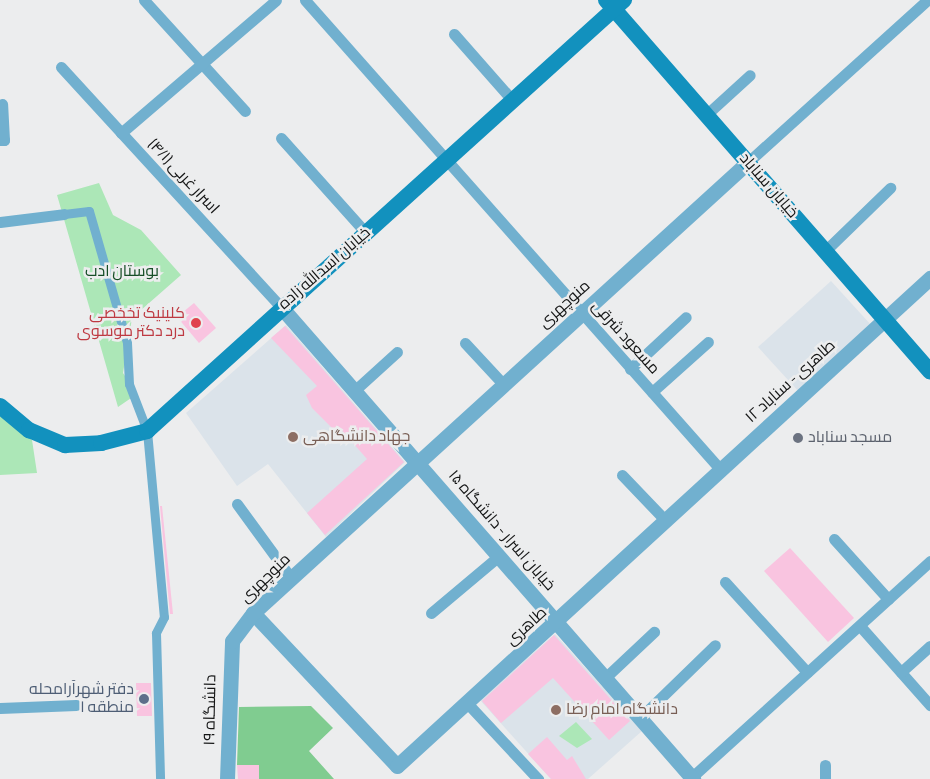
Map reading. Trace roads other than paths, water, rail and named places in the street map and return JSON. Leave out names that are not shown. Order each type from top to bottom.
[{"type":"main road","points":[[572,48],[593,16],[598,0]]},
{"type":"main road","name":"خیابان اسدالله زاده","points":[[0,406],[29,430],[65,445],[101,443],[146,431],[281,307],[449,160],[572,48],[615,3]]},
{"type":"main road","name":"خیابان سناباد","points":[[615,3],[706,115],[930,372]]},
{"type":"street","points":[[144,0],[245,111]]},
{"type":"street","points":[[121,133],[276,0]]},
{"type":"street","name":"مسعود شرقی","points":[[305,0],[449,160],[582,314],[721,470]]},
{"type":"street","name":"منوچهری","points":[[232,641],[254,613],[416,461],[582,314],[927,0]]},
{"type":"street","points":[[454,34],[513,101]]},
{"type":"street","name":"اسرار غربی (۴/۱)","points":[[61,68],[281,307]]},
{"type":"street","points":[[706,115],[750,74]]},
{"type":"street","points":[[0,140],[4,140],[2,104]]},
{"type":"street","points":[[281,138],[366,233]]},
{"type":"street","points":[[825,251],[890,188]]},
{"type":"street","points":[[0,222],[89,211],[127,343],[128,384],[146,431],[164,617],[156,633],[160,779]]},
{"type":"street","name":"طاهری - سناباد ۱۲","points":[[721,470],[930,278]]},
{"type":"street","name":"خیابان اسرار - دانشگاه ۱۵","points":[[281,307],[693,778]]},
{"type":"street","points":[[630,368],[686,317]]},
{"type":"street","points":[[652,392],[708,342]]},
{"type":"street","points":[[465,343],[503,384]]},
{"type":"street","points":[[354,391],[397,352]]},
{"type":"street","name":"طاهری","points":[[254,613],[397,766],[558,622],[721,470]]},
{"type":"street","points":[[622,475],[666,521]]},
{"type":"street","points":[[237,504],[291,578]]},
{"type":"street","points":[[834,539],[888,599]]},
{"type":"street","points":[[431,614],[499,556]]},
{"type":"street","points":[[693,778],[930,561]]},
{"type":"street","points":[[725,582],[807,672]]},
{"type":"street","points":[[860,626],[930,705]]},
{"type":"street","points":[[606,677],[654,632]]},
{"type":"street","name":"دانشگاه ۱۹","points":[[228,779],[232,641]]},
{"type":"street","points":[[641,717],[715,645]]},
{"type":"street","points":[[901,672],[930,646]]},
{"type":"street","points":[[468,704],[538,779]]},
{"type":"street","points":[[0,708],[76,705]]},
{"type":"street","points":[[825,765],[825,779]]},
{"type":"place","name":"کلینیک تخخصی درد دکتر موسوی","points":[[196,323]]},
{"type":"place","name":"جهاد دانشگاهی","points":[[293,437]]},
{"type":"place","name":"مسجد سناباد","points":[[798,438]]},
{"type":"place","name":"دفتر شهرآرامحله منطقه ۱","points":[[144,699]]},
{"type":"place","name":"دانشگاه امام رضا","points":[[556,710]]},
{"type":"park label","name":"بوستان ادب","points":[[122,272]]}]
